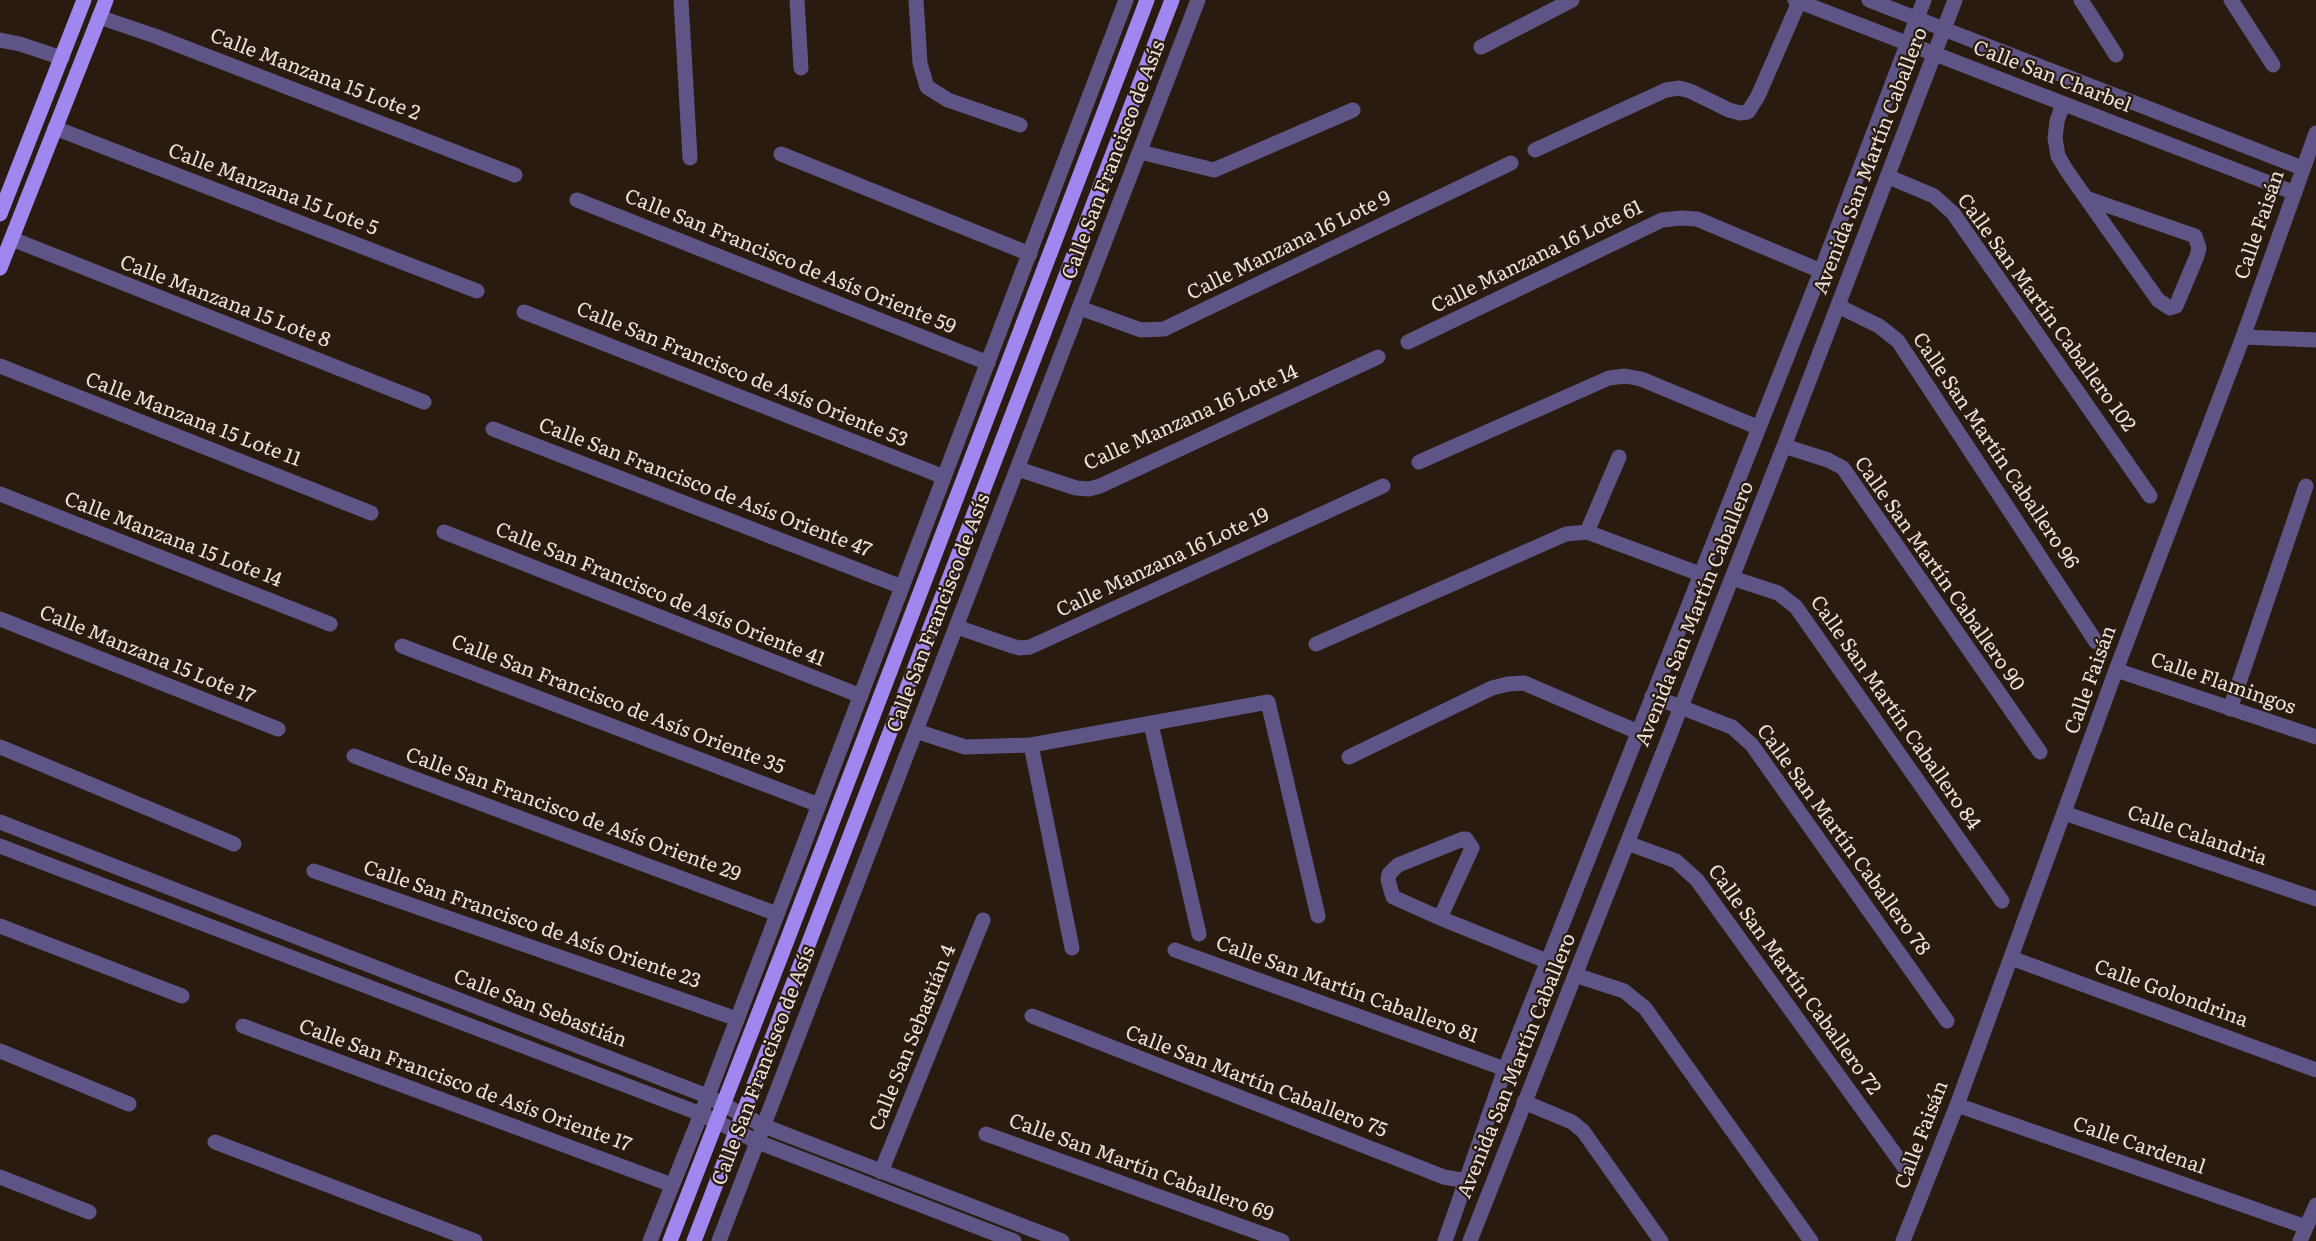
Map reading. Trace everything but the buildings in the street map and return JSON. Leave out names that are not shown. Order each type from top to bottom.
[{"type":"main road","points":[[0,214],[84,0]]},
{"type":"main road","points":[[0,268],[106,0]]},
{"type":"main road","name":"Calle San Francisco de Asís","points":[[670,1241],[1147,0]]},
{"type":"main road","name":"Calle San Francisco de Asís","points":[[694,1241],[1172,0]]},
{"type":"street","points":[[681,0],[690,158]]},
{"type":"street","points":[[797,0],[801,68]]},
{"type":"street","points":[[916,0],[920,63],[927,87],[948,100],[1020,125]]},
{"type":"street","points":[[650,1241],[701,1114],[1126,0]]},
{"type":"street","name":"Calle San Francisco de Asís","points":[[719,1241],[1198,0]]},
{"type":"street","points":[[1481,47],[1572,0]]},
{"type":"street","name":"Calle San Charbel","points":[[1869,0],[2302,168]]},
{"type":"street","name":"Avenida San Martín Caballero","points":[[1445,1241],[1505,1069],[1549,962],[1757,427],[1821,271],[1924,0]]},
{"type":"street","name":"Avenida San Martín Caballero","points":[[1470,1241],[1784,446],[1955,0]]},
{"type":"street","points":[[2081,0],[2116,55]]},
{"type":"street","points":[[2231,0],[2273,65]]},
{"type":"street","points":[[1535,150],[1665,90],[1679,88],[1729,110],[1740,113],[1748,112],[1758,96],[1797,1]]},
{"type":"street","name":"Calle San Charbel","points":[[1797,1],[1906,45],[2295,192]]},
{"type":"street","name":"Calle Manzana 15 Lote 2","points":[[99,17],[154,36],[515,176]]},
{"type":"street","points":[[0,40],[62,58]]},
{"type":"street","points":[[2063,104],[2057,121],[2055,138],[2058,156],[2086,198],[2158,300],[2170,308],[2176,306],[2197,256],[2199,248],[2195,236],[2086,198]]},
{"type":"street","points":[[1140,152],[1214,170],[1353,110]]},
{"type":"street","name":"Calle Manzana 15 Lote 5","points":[[55,128],[477,291]]},
{"type":"street","name":"Calle Faisán","points":[[1903,1241],[1957,1105],[2116,670],[2243,337],[2316,133]]},
{"type":"street","points":[[781,154],[1030,254]]},
{"type":"street","name":"Calle Manzana 16 Lote 9","points":[[1080,308],[1141,330],[1164,329],[1511,163]]},
{"type":"street","name":"Calle San Martín Caballero 102","points":[[1889,177],[1934,196],[1953,213],[2150,496]]},
{"type":"street","name":"Calle San Francisco de Asís Oriente 59","points":[[577,200],[988,363]]},
{"type":"street","name":"Calle Manzana 16 Lote 61","points":[[1408,342],[1662,220],[1697,219],[1821,271]]},
{"type":"street","name":"Calle Manzana 15 Lote 8","points":[[12,239],[424,402]]},
{"type":"street","name":"Calle San Martín Caballero 96","points":[[1838,306],[1879,327],[1898,341],[2096,642]]},
{"type":"street","name":"Calle San Francisco de Asís Oriente 53","points":[[524,312],[944,477]]},
{"type":"street","points":[[2243,337],[2316,339]]},
{"type":"street","name":"Calle Manzana 16 Lote 14","points":[[1018,468],[1076,488],[1089,489],[1100,486],[1378,357]]},
{"type":"street","name":"Calle Manzana 15 Lote 11","points":[[0,366],[371,513]]},
{"type":"street","points":[[1419,462],[1609,378],[1625,376],[1641,379],[1757,427]]},
{"type":"street","name":"Calle San Francisco de Asís Oriente 47","points":[[492,429],[902,586]]},
{"type":"street","name":"Calle San Martín Caballero 90","points":[[1784,446],[1828,460],[1843,468],[2040,752]]},
{"type":"street","points":[[1587,532],[1619,457]]},
{"type":"street","name":"Calle Manzana 16 Lote 19","points":[[957,627],[1012,646],[1030,647],[1383,486]]},
{"type":"street","points":[[2230,709],[2306,486]]},
{"type":"street","name":"Calle Manzana 15 Lote 14","points":[[0,494],[330,624]]},
{"type":"street","name":"Calle San Francisco de Asís Oriente 41","points":[[444,532],[861,696]]},
{"type":"street","points":[[1316,644],[1566,534],[1587,532],[1700,574]]},
{"type":"street","name":"Calle San Martín Caballero 84","points":[[1732,578],[1778,593],[1796,607],[2002,901]]},
{"type":"street","name":"Calle Manzana 15 Lote 17","points":[[0,620],[278,729]]},
{"type":"street","name":"Calle San Francisco de Asís Oriente 35","points":[[402,646],[819,805]]},
{"type":"street","name":"Calle Flamingos","points":[[2116,670],[2316,737]]},
{"type":"street","points":[[1349,757],[1492,688],[1508,684],[1524,683],[1638,732]]},
{"type":"street","name":"Calle San Martín Caballero 78","points":[[1652,696],[1732,727],[1752,745],[1947,1021]]},
{"type":"street","points":[[916,731],[965,747],[1031,745],[1268,702],[1318,916]]},
{"type":"street","points":[[1151,724],[1199,934]]},
{"type":"street","points":[[1031,745],[1072,948]]},
{"type":"street","points":[[0,747],[234,844]]},
{"type":"street","name":"Calle San Francisco de Asís Oriente 29","points":[[354,756],[777,914]]},
{"type":"street","name":"Calle Calandria","points":[[2064,813],[2316,899]]},
{"type":"street","name":"Calle San Sebastián","points":[[0,822],[707,1096],[764,1126],[1062,1241]]},
{"type":"street","points":[[1440,918],[1472,848],[1466,839],[1398,865],[1389,874],[1388,880],[1393,897],[1440,918],[1549,962]]},
{"type":"street","name":"Calle San Martín Caballero 72","points":[[1627,843],[1676,861],[1697,880],[1905,1168]]},
{"type":"street","name":"Calle San Sebastián","points":[[0,846],[701,1114],[758,1142],[1014,1241]]},
{"type":"street","name":"Calle San Francisco de Asís Oriente 23","points":[[314,871],[737,1019]]},
{"type":"street","name":"Calle San Sebastián 4","points":[[881,1172],[982,920]]},
{"type":"street","points":[[0,926],[182,996]]},
{"type":"street","name":"Calle San Martín Caballero 81","points":[[1175,950],[1505,1069]]},
{"type":"street","name":"Calle Golondrina","points":[[2011,958],[2316,1070]]},
{"type":"street","points":[[1575,975],[1624,990],[1645,1008],[1810,1241]]},
{"type":"street","name":"Calle San Martín Caballero 75","points":[[1032,1016],[1444,1177],[1467,1181]]},
{"type":"street","name":"Calle San Francisco de Asís Oriente 17","points":[[243,1026],[672,1185]]},
{"type":"street","points":[[0,1051],[129,1104]]},
{"type":"street","points":[[1524,1102],[1572,1122],[1582,1131],[1661,1241]]},
{"type":"street","name":"Calle Cardenal","points":[[1957,1105],[2303,1234]]},
{"type":"street","name":"Calle San Martín Caballero 69","points":[[986,1134],[1282,1241]]},
{"type":"street","points":[[215,1142],[475,1241]]},
{"type":"street","points":[[0,1177],[89,1212]]},
{"type":"street","points":[[2303,1234],[2316,1205]]}]
